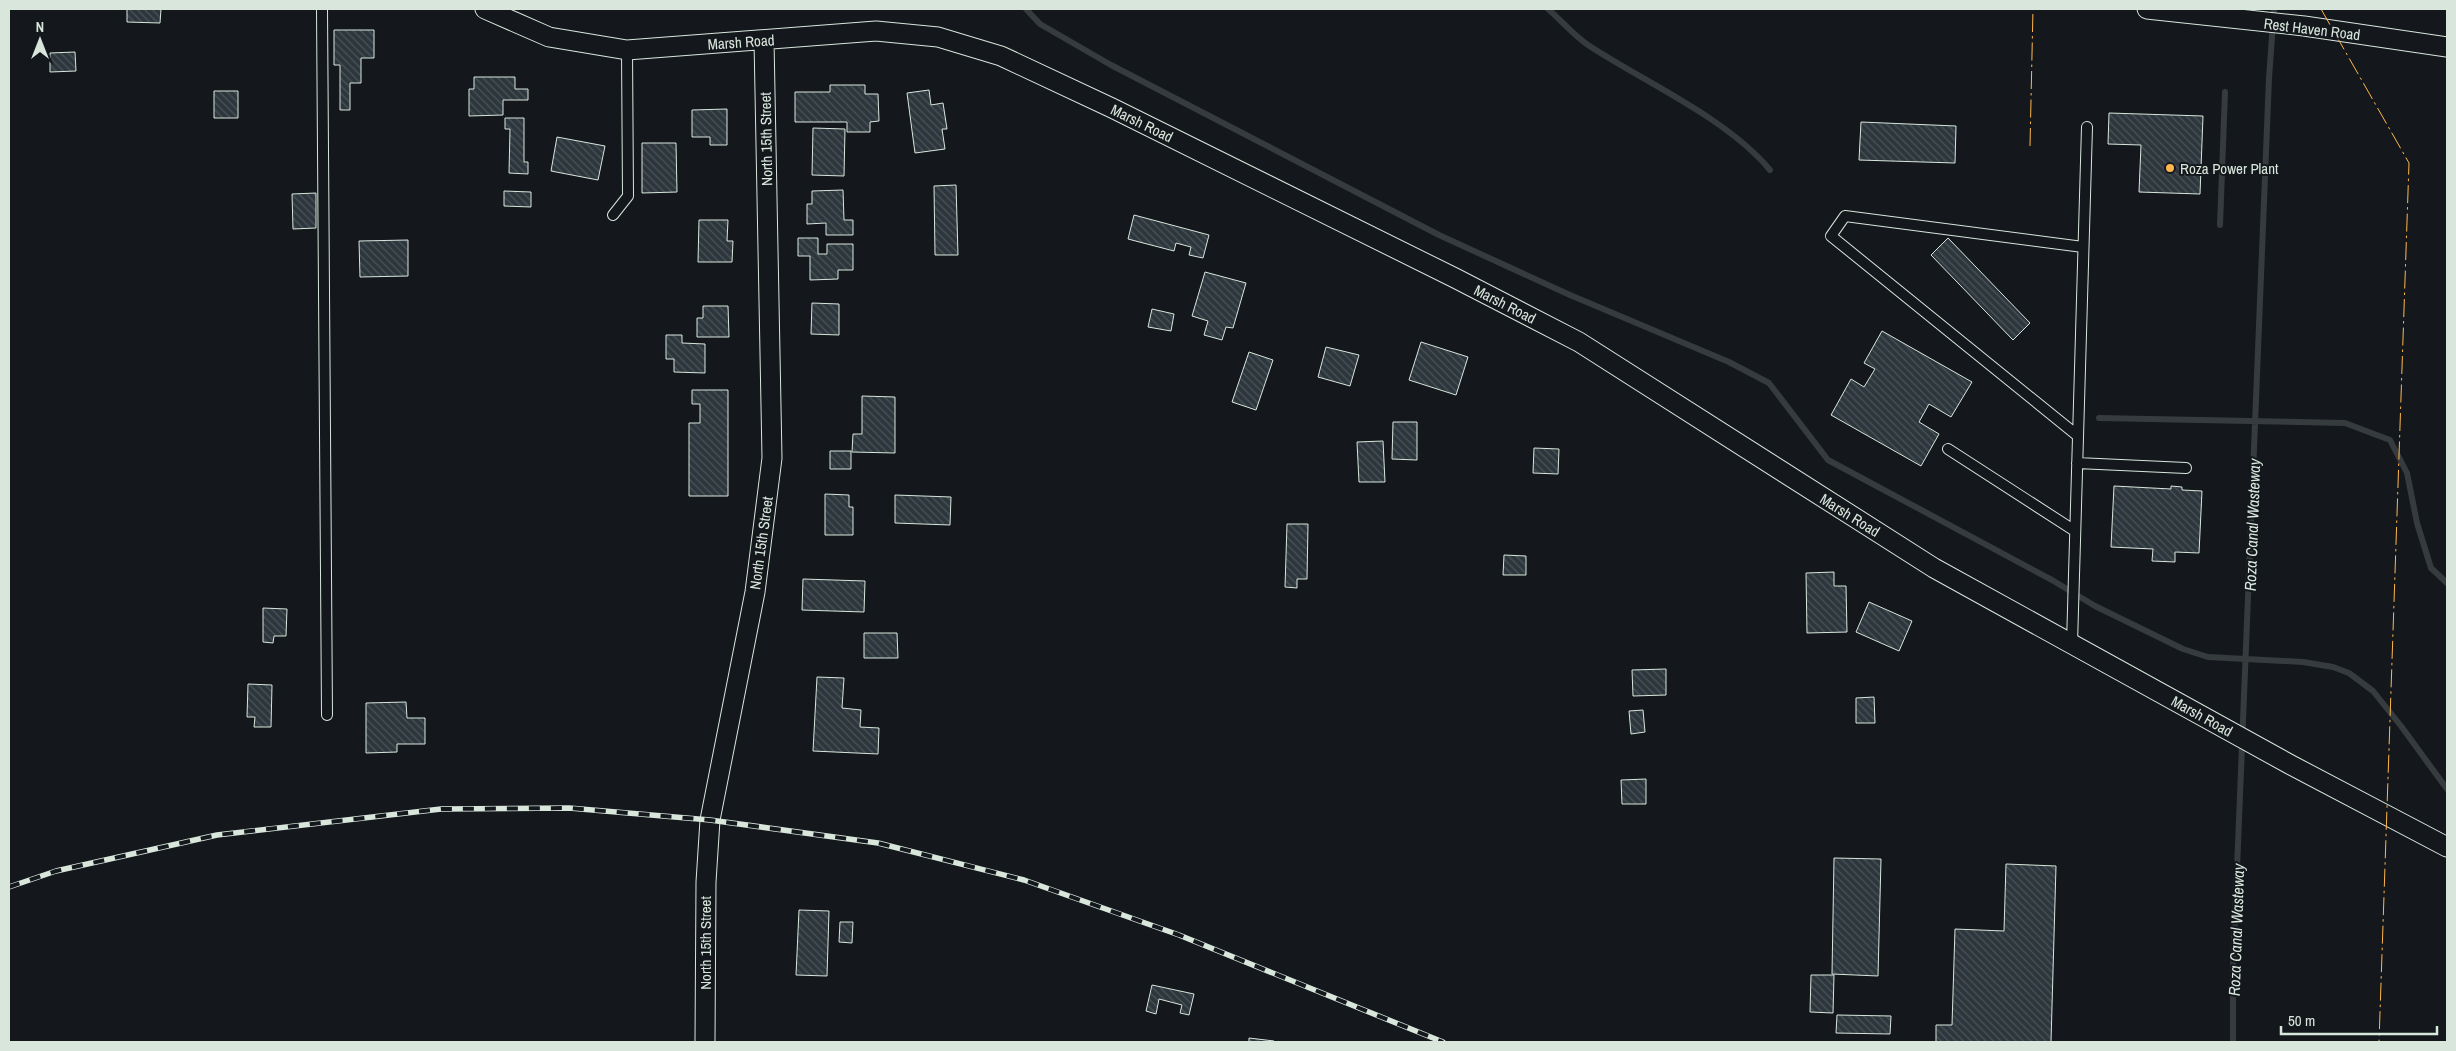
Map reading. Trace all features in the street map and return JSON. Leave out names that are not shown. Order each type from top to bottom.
[{"type":"street","name":"Marsh Road","points":[[485,9],[549,37],[627,50],[876,31],[938,36],[1001,56],[1455,278],[1579,342],[1934,568],[2291,765],[2447,848]]},
{"type":"street","name":"Rest Haven Road","points":[[2147,9],[2304,26],[2447,47]]},
{"type":"street","name":"North 15th Street","points":[[705,1042],[706,882],[710,820],[755,592],[772,458],[764,40]]},
{"type":"lane","points":[[322,9],[327,715]]},
{"type":"lane","points":[[613,215],[628,196],[627,50]]},
{"type":"lane","points":[[2072,644],[2087,127]]},
{"type":"lane","points":[[2078,436],[1831,236],[1844,216],[2084,247]]},
{"type":"lane","points":[[1948,449],[2075,532]]},
{"type":"lane","points":[[2077,463],[2186,468]]},
{"type":"building","points":[[127,9],[161,9],[160,23],[127,22]]},
{"type":"building","points":[[334,30],[374,30],[374,58],[361,58],[361,83],[350,83],[350,110],[340,110],[340,65],[334,65]]},
{"type":"building","points":[[75,52],[76,71],[50,72],[50,53]]},
{"type":"building","points":[[474,77],[515,77],[515,89],[528,89],[528,100],[503,100],[503,115],[469,116],[469,89],[474,89]]},
{"type":"building","points":[[830,85],[865,85],[865,94],[878,94],[879,121],[870,122],[870,132],[847,132],[847,122],[795,122],[795,92],[830,92]]},
{"type":"building","points":[[929,90],[931,105],[943,103],[947,129],[942,129],[945,149],[915,153],[907,93]]},
{"type":"building","points":[[214,91],[238,91],[238,118],[214,118]]},
{"type":"building","points":[[727,109],[727,145],[710,145],[710,137],[692,137],[692,110]]},
{"type":"building","name":"Roza Power Plant","points":[[2109,113],[2203,116],[2200,194],[2139,192],[2141,145],[2108,144]]},
{"type":"building","points":[[505,118],[524,118],[524,162],[528,162],[528,174],[509,173],[510,129],[505,129]]},
{"type":"building","points":[[1861,122],[1956,126],[1955,163],[1859,160]]},
{"type":"building","points":[[813,128],[845,129],[844,176],[812,175]]},
{"type":"building","points":[[557,137],[605,146],[598,180],[551,171]]},
{"type":"building","points":[[642,143],[676,143],[677,192],[642,193]]},
{"type":"building","points":[[956,185],[958,255],[935,255],[934,186]]},
{"type":"building","points":[[843,190],[844,220],[853,220],[853,235],[826,235],[826,223],[807,224],[807,204],[812,204],[812,191]]},
{"type":"building","points":[[504,191],[531,192],[531,207],[504,206]]},
{"type":"building","points":[[316,193],[316,228],[293,229],[292,194]]},
{"type":"building","points":[[1134,215],[1209,235],[1203,258],[1189,255],[1191,247],[1176,243],[1174,251],[1128,239]]},
{"type":"building","points":[[699,220],[728,220],[727,241],[733,241],[732,262],[698,262]]},
{"type":"building","points":[[798,238],[818,238],[818,254],[827,254],[827,244],[853,244],[853,270],[838,270],[838,279],[810,280],[810,256],[798,256]]},
{"type":"building","points":[[1948,238],[2030,323],[2013,340],[1931,255]]},
{"type":"building","points":[[408,240],[408,276],[360,277],[359,241]]},
{"type":"building","points":[[1205,272],[1246,283],[1233,328],[1226,327],[1222,340],[1204,335],[1208,321],[1192,316]]},
{"type":"building","points":[[812,303],[839,304],[839,335],[811,334]]},
{"type":"building","points":[[703,306],[728,306],[729,337],[697,337],[697,318],[703,318]]},
{"type":"building","points":[[1152,309],[1174,314],[1171,331],[1148,327]]},
{"type":"building","points":[[1882,331],[1972,382],[1951,417],[1929,404],[1919,422],[1939,434],[1921,466],[1831,415],[1851,379],[1864,387],[1875,369],[1864,363]]},
{"type":"building","points":[[666,335],[682,335],[682,343],[705,344],[705,373],[674,372],[674,359],[666,359]]},
{"type":"building","points":[[1421,342],[1468,357],[1456,395],[1409,380]]},
{"type":"building","points":[[1326,347],[1359,355],[1350,386],[1318,377]]},
{"type":"building","points":[[1249,352],[1273,360],[1256,410],[1232,402]]},
{"type":"building","points":[[692,390],[728,390],[728,496],[689,496],[689,423],[700,423],[700,404],[692,404]]},
{"type":"building","points":[[862,396],[895,397],[895,453],[852,452],[853,434],[862,434]]},
{"type":"building","points":[[1393,422],[1417,422],[1417,460],[1392,459]]},
{"type":"building","points":[[1383,441],[1385,482],[1359,482],[1357,442]]},
{"type":"building","points":[[1534,448],[1559,449],[1558,474],[1533,473]]},
{"type":"building","points":[[830,451],[851,451],[851,469],[830,469]]},
{"type":"building","points":[[2114,486],[2171,489],[2171,486],[2182,487],[2182,490],[2202,491],[2199,553],[2175,552],[2175,562],[2152,561],[2153,549],[2111,547]]},
{"type":"building","points":[[825,494],[849,495],[849,507],[853,507],[853,535],[825,535]]},
{"type":"building","points":[[895,495],[951,497],[950,525],[895,523]]},
{"type":"building","points":[[1287,524],[1308,524],[1307,579],[1297,579],[1297,588],[1285,587]]},
{"type":"building","points":[[1504,555],[1526,556],[1526,575],[1503,575]]},
{"type":"building","points":[[1834,572],[1834,586],[1846,586],[1847,632],[1807,633],[1806,573]]},
{"type":"building","points":[[803,579],[865,581],[864,612],[802,610]]},
{"type":"building","points":[[1869,602],[1912,621],[1899,651],[1856,632]]},
{"type":"building","points":[[263,608],[287,609],[286,636],[274,636],[273,643],[263,642]]},
{"type":"building","points":[[864,633],[897,633],[898,658],[864,658]]},
{"type":"building","points":[[1666,669],[1666,695],[1633,696],[1632,670]]},
{"type":"building","points":[[817,677],[844,678],[842,708],[861,710],[860,727],[879,728],[878,754],[813,751]]},
{"type":"building","points":[[248,684],[272,685],[271,727],[254,727],[255,717],[247,717]]},
{"type":"building","points":[[1874,697],[1875,723],[1856,723],[1856,698]]},
{"type":"building","points":[[406,702],[407,718],[425,718],[425,744],[397,744],[397,752],[366,753],[366,703]]},
{"type":"building","points":[[1643,710],[1645,732],[1631,734],[1629,711]]},
{"type":"building","points":[[1646,779],[1646,804],[1622,804],[1621,780]]},
{"type":"building","points":[[1834,858],[1881,859],[1878,976],[1832,974]]},
{"type":"building","points":[[2006,864],[2056,866],[2051,1042],[1936,1042],[1936,1025],[1952,1025],[1955,929],[2004,931]]},
{"type":"building","points":[[799,910],[829,911],[827,976],[796,975]]},
{"type":"building","points":[[840,922],[853,922],[852,943],[839,942]]},
{"type":"building","points":[[1811,975],[1834,975],[1833,1013],[1810,1012]]},
{"type":"building","points":[[1152,985],[1194,994],[1189,1015],[1180,1013],[1182,1005],[1159,999],[1156,1014],[1146,1011]]},
{"type":"building","points":[[1837,1015],[1891,1016],[1890,1034],[1836,1033]]},
{"type":"building","points":[[1249,1038],[1274,1041],[1274,1042],[1249,1042]]},
{"type":"waterway","points":[[1026,9],[1040,24],[1111,65],[1439,235],[1570,295],[1729,362],[1769,383],[1828,460],[2052,580],[2095,606],[2183,649],[2208,657],[2303,662],[2333,667],[2349,673],[2373,691],[2447,789]]},
{"type":"waterway","points":[[1548,9],[1588,45],[1708,117],[1752,151],[1770,170]]},
{"type":"waterway","name":"Roza Canal Wasteway","points":[[2233,1042],[2233,968],[2269,78],[2274,9]]},
{"type":"waterway","points":[[2220,225],[2225,92]]},
{"type":"waterway","points":[[2099,418],[2345,423],[2390,440],[2407,473],[2417,523],[2431,568],[2447,583]]},
{"type":"railway","points":[[9,887],[56,871],[217,835],[441,809],[569,808],[710,820],[878,843],[1024,880],[1179,935],[1443,1042]]},
{"type":"power","points":[[2030,146],[2033,9]]},
{"type":"power","points":[[2321,9],[2409,163],[2379,1042]]},
{"type":"place","name":"Roza Power Plant","points":[[2170,168]]}]
